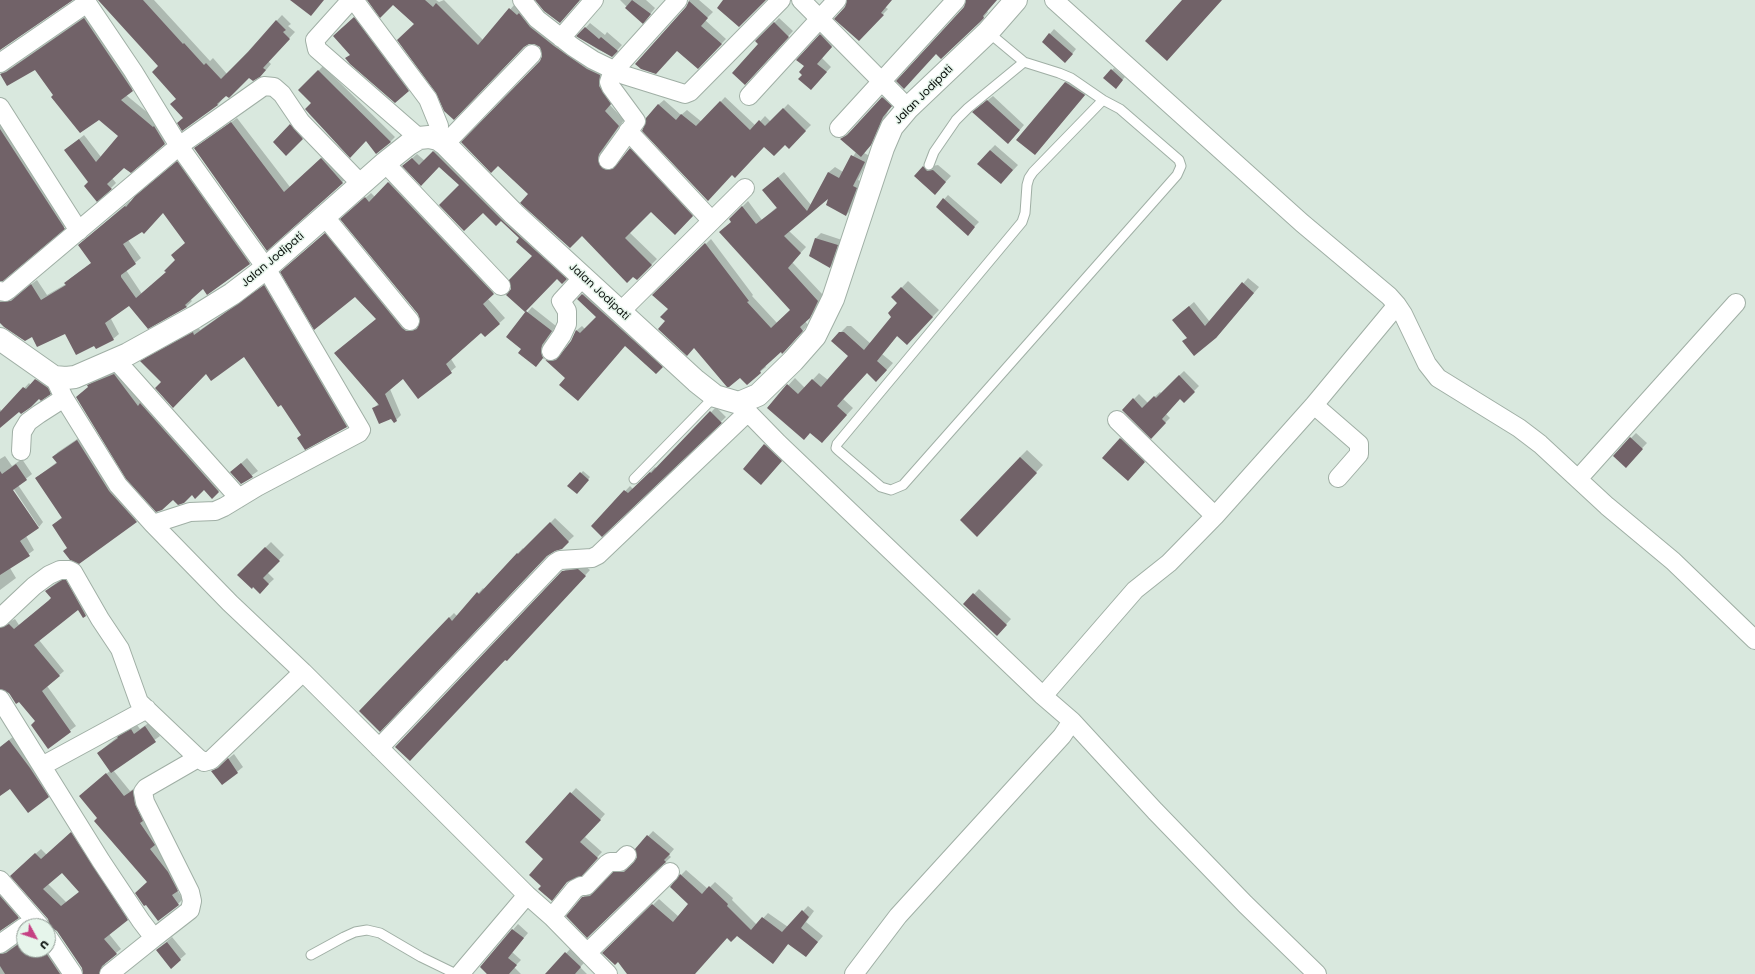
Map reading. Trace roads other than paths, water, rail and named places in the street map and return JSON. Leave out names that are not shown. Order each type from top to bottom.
[{"type":"street","points":[[353,0],[428,99],[439,126],[434,141],[317,49],[315,40],[353,0]]},
{"type":"street","points":[[522,0],[537,19],[561,38],[612,73],[624,75],[683,94],[687,94],[781,0]]},
{"type":"street","points":[[561,38],[594,0]]},
{"type":"street","points":[[608,160],[636,123],[636,119],[611,87],[609,82],[612,73],[678,0]]},
{"type":"street","points":[[801,0],[908,108]]},
{"type":"street","points":[[749,96],[837,0]]},
{"type":"street","points":[[839,128],[956,0]]},
{"type":"street","name":"Jalan Jodipati","points":[[54,377],[66,378],[75,376],[128,354],[195,318],[232,294],[266,268],[385,163],[434,141],[584,276],[620,312],[696,381],[715,396],[743,408],[793,361],[815,336],[833,299],[883,148],[892,127],[908,108],[988,32],[1016,0]]},
{"type":"street","points":[[1054,0],[1302,223],[1397,305],[1427,364],[1438,378],[1519,428],[1540,444],[1607,506],[1673,561],[1755,640]]},
{"type":"street","points":[[0,63],[86,2],[133,71],[179,146],[266,268],[361,430],[359,433],[215,511],[190,512],[154,524]]},
{"type":"street","points":[[434,141],[532,54]]},
{"type":"street","points":[[0,291],[5,292],[8,290],[179,146],[264,86],[274,87],[282,94],[301,122],[361,184]]},
{"type":"street","points":[[0,107],[79,231]]},
{"type":"street","points":[[628,132],[711,220]]},
{"type":"street","points":[[385,163],[501,286]]},
{"type":"street","points":[[620,312],[744,188]]},
{"type":"street","points":[[324,217],[410,321]]},
{"type":"street","points":[[551,351],[562,335],[566,324],[567,311],[564,297],[584,276]]},
{"type":"street","points":[[1578,479],[1736,303]]},
{"type":"street","points":[[1043,696],[1136,590],[1169,563],[1215,516],[1314,406],[1397,305]]},
{"type":"street","points":[[0,339],[54,377],[64,398],[118,485],[154,524],[230,603],[303,672],[526,895],[552,917],[608,974]]},
{"type":"street","points":[[115,359],[240,498]]},
{"type":"street","points":[[21,451],[22,432],[28,422],[64,398]]},
{"type":"street","points":[[1314,406],[1357,442],[1360,447],[1359,454],[1338,478]]},
{"type":"street","points":[[379,748],[555,562],[560,560],[592,558],[598,555],[743,408],[1043,696],[1072,721],[1245,904],[1317,974]]},
{"type":"street","points":[[1117,420],[1215,516]]},
{"type":"street","points":[[0,618],[34,586],[49,575],[60,570],[69,570],[73,572],[100,619],[120,649],[139,702],[204,762],[211,760],[303,672]]},
{"type":"street","points":[[0,699],[101,861],[154,938]]},
{"type":"street","points":[[42,766],[147,709]]},
{"type":"street","points":[[854,974],[898,916],[1057,742],[1072,721]]},
{"type":"street","points":[[109,974],[190,910],[192,901],[190,892],[145,802],[143,792],[146,788],[198,758]]},
{"type":"street","points":[[552,917],[575,889],[580,886],[586,886],[607,864],[610,862],[620,862],[627,855]]},
{"type":"street","points":[[587,953],[670,872]]},
{"type":"street","points":[[0,880],[27,918]]},
{"type":"street","points":[[460,974],[526,895]]},
{"type":"street","points":[[0,944],[16,934]]},
{"type":"street","points":[[56,949],[73,974]]},
{"type":"lane","points":[[988,32],[1024,62],[1071,78],[1103,100],[1120,109],[1179,160],[1181,166],[903,485],[891,490],[881,487],[838,450],[836,444],[1022,222],[1025,213],[1027,185],[1033,172],[1103,100]]},
{"type":"lane","points":[[929,165],[934,152],[956,120],[968,108],[1024,62]]},
{"type":"lane","points":[[634,480],[715,396]]},
{"type":"lane","points":[[311,955],[355,932],[367,930],[380,933],[421,957],[456,974]]}]
